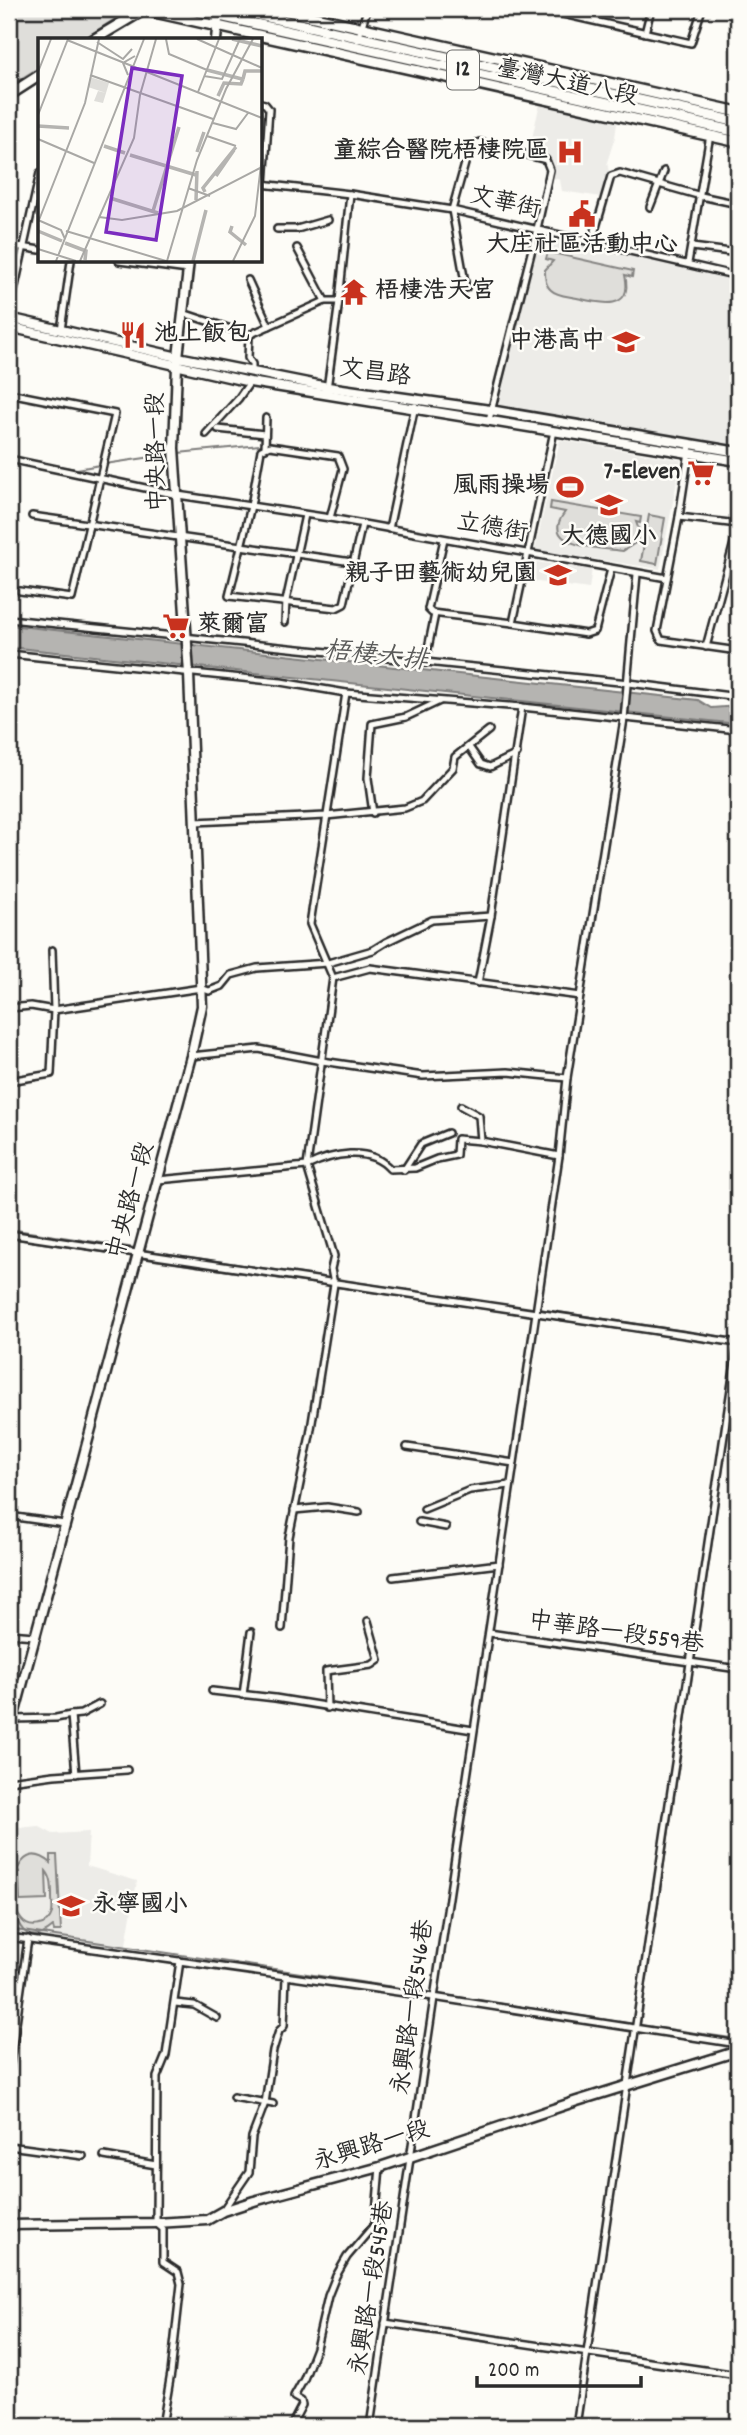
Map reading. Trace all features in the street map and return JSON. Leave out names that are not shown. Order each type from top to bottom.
[{"type":"main road","name":"臺灣大道八段","points":[[144,9],[218,16]]},
{"type":"main road","points":[[103,37],[144,9]]},
{"type":"main road","name":"臺灣大道八段","points":[[188,9],[357,42],[713,121],[738,132]]},
{"type":"main road","name":"臺灣大道八段","points":[[232,9],[357,42],[713,121],[738,122]]},
{"type":"main road","name":"臺灣大道八段","points":[[279,9],[357,42]]},
{"type":"main road","points":[[9,94],[38,76]]},
{"type":"main road","name":"臺灣大道八段","points":[[713,121],[738,112]]},
{"type":"main road","name":"臺灣大道八段","points":[[713,121],[738,142]]},
{"type":"street","points":[[357,42],[367,9]]},
{"type":"street","points":[[541,9],[691,43],[702,9]]},
{"type":"street","points":[[588,19],[591,9]]},
{"type":"street","points":[[645,33],[651,9]]},
{"type":"street","points":[[216,38],[218,16]]},
{"type":"street","points":[[262,103],[269,109],[262,185]]},
{"type":"street","points":[[688,263],[713,121]]},
{"type":"street","points":[[466,288],[452,210],[470,146],[480,142],[546,160],[550,170],[537,229],[489,415]]},
{"type":"street","points":[[650,207],[664,171]]},
{"type":"street","points":[[592,241],[611,176],[620,173],[738,204]]},
{"type":"street","points":[[9,316],[38,183]]},
{"type":"street","name":"文華街","points":[[262,185],[350,194],[452,210],[738,276]]},
{"type":"street","points":[[327,391],[340,301],[350,194]]},
{"type":"street","points":[[277,229],[298,229],[328,220]]},
{"type":"street","points":[[9,245],[38,250]]},
{"type":"street","points":[[691,247],[738,253]]},
{"type":"street","points":[[298,248],[325,301]]},
{"type":"street","points":[[61,330],[71,262]]},
{"type":"street","points":[[136,262],[189,265]]},
{"type":"street","name":"中央路一段","points":[[9,1734],[191,1056],[202,1006],[188,671],[174,448],[177,361],[189,265]]},
{"type":"street","points":[[248,280],[269,326]]},
{"type":"street","points":[[183,313],[249,335],[325,301],[340,301]]},
{"type":"street","name":"文昌路","points":[[9,316],[250,382],[415,403],[555,425],[689,449],[738,461]]},
{"type":"street","name":"文昌路","points":[[9,327],[177,361],[252,371],[327,391]]},
{"type":"street","points":[[206,434],[250,382],[252,364],[248,358],[249,335]]},
{"type":"street","points":[[9,393],[115,415],[72,598],[20,591]]},
{"type":"street","points":[[389,529],[415,403]]},
{"type":"street","points":[[265,448],[266,418]]},
{"type":"street","points":[[513,623],[555,425]]},
{"type":"street","points":[[218,429],[265,434]]},
{"type":"street","points":[[330,518],[343,469],[338,456],[270,446],[261,450],[251,506],[229,596],[336,608],[344,604],[362,524]]},
{"type":"street","points":[[689,449],[657,631],[661,640],[738,651]]},
{"type":"street","name":"文昌路","points":[[689,449],[738,452]]},
{"type":"street","name":"立德街","points":[[9,459],[178,495],[330,518],[667,578]]},
{"type":"street","points":[[285,622],[286,601],[305,515]]},
{"type":"street","points":[[32,516],[352,562]]},
{"type":"street","points":[[679,517],[738,526],[706,647]]},
{"type":"street","points":[[444,539],[428,604],[428,610],[435,614],[586,634],[594,631],[611,569]]},
{"type":"street","name":"永興路一段546巷","points":[[411,2155],[559,1156],[567,1078],[624,719],[637,574]]},
{"type":"street","points":[[425,663],[435,614]]},
{"type":"street","points":[[9,619],[629,683],[738,697]]},
{"type":"street","points":[[9,664],[10,654],[188,671],[346,693],[522,707],[738,730]]},
{"type":"street","points":[[282,1628],[289,1537],[310,1435],[334,1284],[331,1269],[334,1256],[307,1166],[333,978],[310,924],[346,693]]},
{"type":"street","points":[[373,813],[368,778],[372,724],[406,717],[442,700]]},
{"type":"street","points":[[478,983],[491,916],[522,707]]},
{"type":"street","points":[[195,822],[373,813],[405,808],[422,801],[453,768],[455,757],[489,730]]},
{"type":"street","points":[[469,747],[481,764],[490,767],[516,754]]},
{"type":"street","points":[[9,1008],[31,1006],[54,1010],[201,988],[209,990],[222,986],[231,975],[257,968],[328,963],[373,950],[432,920],[491,916]]},
{"type":"street","points":[[9,1081],[51,1074],[54,1010],[52,950]]},
{"type":"street","points":[[333,978],[370,968],[580,996]]},
{"type":"street","points":[[191,1056],[259,1049],[322,1062],[423,1076],[508,1072],[567,1078]]},
{"type":"street","points":[[461,1106],[479,1116],[481,1141]]},
{"type":"street","points":[[404,1170],[421,1144],[448,1133]]},
{"type":"street","points":[[158,1180],[307,1166],[338,1157],[363,1154],[390,1169],[404,1170],[456,1155],[457,1139],[559,1156]]},
{"type":"street","points":[[9,1234],[738,1343],[576,2426]]},
{"type":"street","points":[[407,1447],[514,1464]]},
{"type":"street","points":[[424,1509],[470,1490],[510,1485]]},
{"type":"street","points":[[294,1510],[327,1507],[359,1512]]},
{"type":"street","points":[[9,1516],[65,1524]]},
{"type":"street","points":[[419,1522],[446,1527]]},
{"type":"street","points":[[393,1577],[499,1564]]},
{"type":"street","points":[[327,1708],[326,1671],[372,1665],[379,1660],[368,1621]]},
{"type":"street","points":[[243,1695],[250,1632]]},
{"type":"street","name":"中華路一段559巷","points":[[489,1633],[738,1669]]},
{"type":"street","points":[[9,1634],[35,1636]]},
{"type":"street","points":[[212,1691],[473,1730]]},
{"type":"street","points":[[13,1719],[56,1718],[81,1714],[100,1704]]},
{"type":"street","points":[[71,1715],[76,1774]]},
{"type":"street","points":[[9,1781],[127,1770]]},
{"type":"street","points":[[9,1937],[433,1997],[738,2044]]},
{"type":"street","points":[[9,2072],[28,1940]]},
{"type":"street","points":[[162,2426],[181,2284],[178,2272],[163,2262],[163,2230],[156,2223],[157,2077],[166,2055],[180,1961]]},
{"type":"street","points":[[223,2211],[249,2172],[252,2137],[265,2103],[273,2050],[279,2031],[284,2026],[286,1976]]},
{"type":"street","points":[[175,2003],[194,2005],[217,2018]]},
{"type":"street","name":"永興路一段","points":[[9,2225],[207,2220],[223,2211],[380,2167],[738,2050]]},
{"type":"street","points":[[233,2097],[273,2104]]},
{"type":"street","points":[[9,2146],[83,2156]]},
{"type":"street","name":"永興路一段545巷","points":[[370,2426],[411,2155]]},
{"type":"street","points":[[104,2156],[156,2165]]},
{"type":"street","points":[[291,2426],[302,2405],[301,2401],[294,2398],[316,2348],[334,2280],[347,2257],[371,2232],[375,2224],[380,2167]]},
{"type":"street","points":[[385,2323],[738,2375]]},
{"type":"shaded area","points":[[18,9],[109,9],[126,12],[85,38],[38,38],[38,68],[9,86],[9,49]]},
{"type":"shaded area","name":"童綜合醫院梧棲院區","points":[[540,103],[617,123],[607,162],[609,172],[601,197],[562,191],[560,180],[554,178],[549,161],[528,156]]},
{"type":"shaded area","name":"中港高中","points":[[539,236],[738,277],[738,437],[735,452],[498,407]]},
{"type":"shaded area","points":[[548,252],[633,271],[632,277],[625,275],[624,295],[612,303],[563,296],[553,292],[545,278],[545,270],[553,261],[546,259]]},
{"type":"shaded area","name":"大德國小","points":[[560,440],[681,460],[660,569],[535,550]]},
{"type":"shaded area","points":[[551,502],[641,517],[640,523],[636,522],[639,530],[637,542],[623,551],[576,544],[559,533],[559,524],[565,512],[550,509]]},
{"type":"shaded area","points":[[649,515],[665,518],[657,564],[641,561]]},
{"type":"shaded area","name":"親子田藝術幼兒園","points":[[528,561],[592,569],[589,589],[523,580]]},
{"type":"shaded area","points":[[9,625],[698,700],[711,708],[738,706],[738,724],[9,647]]},
{"type":"shaded area","name":"永寧國小","points":[[38,1826],[53,1834],[89,1832],[87,1866],[137,1881],[125,1950],[9,1932],[9,1829]]},
{"type":"shaded area","points":[[51,1855],[57,1855],[61,1931],[54,1931],[53,1927],[36,1935],[23,1930],[16,1915],[13,1896],[15,1877],[22,1862],[34,1856],[51,1863]],"holes":[[[46,1871],[52,1886],[52,1913],[43,1924],[29,1925],[18,1915],[15,1904],[17,1876],[19,1873],[20,1901],[47,1900]]]},
{"type":"waterway","points":[[178,453],[260,445]]},
{"type":"waterway","points":[[105,464],[172,454]]},
{"type":"waterway","points":[[50,465],[77,469],[100,465]]},
{"type":"waterway","points":[[9,614],[14,615]]},
{"type":"waterway","points":[[9,1229],[135,1248]]},
{"type":"waterway","points":[[9,1238],[135,1257]]},
{"type":"waterway","points":[[144,1250],[533,1309]]},
{"type":"waterway","points":[[140,1258],[533,1316]]},
{"type":"waterway","points":[[538,1309],[738,1339]]},
{"type":"waterway","points":[[539,1317],[734,1346]]},
{"type":"waterway","points":[[640,2025],[738,1366]]},
{"type":"waterway","points":[[9,1929],[433,1993]]},
{"type":"waterway","points":[[438,1994],[633,2024]]},
{"type":"waterway","points":[[639,2025],[738,2039]]},
{"type":"place","name":"童綜合醫院梧棲院區","points":[[570,152]]},
{"type":"place","name":"大庄社區活動中心","points":[[582,214]]},
{"type":"place","name":"梧棲浩天宮","points":[[354,292]]},
{"type":"place","name":"池上飯包","points":[[133,335]]},
{"type":"place","name":"中港高中","points":[[626,342]]},
{"type":"place","name":"7-Eleven","points":[[701,473]]},
{"type":"place","name":"風雨操場","points":[[570,487]]},
{"type":"place","name":"大德國小","points":[[609,505]]},
{"type":"place","name":"親子田藝術幼兒園","points":[[558,575]]},
{"type":"place","name":"萊爾富","points":[[176,626]]},
{"type":"place","name":"永寧國小","points":[[71,1906]]},
{"type":"water label","name":"梧棲大排","points":[[376,657]]}]
